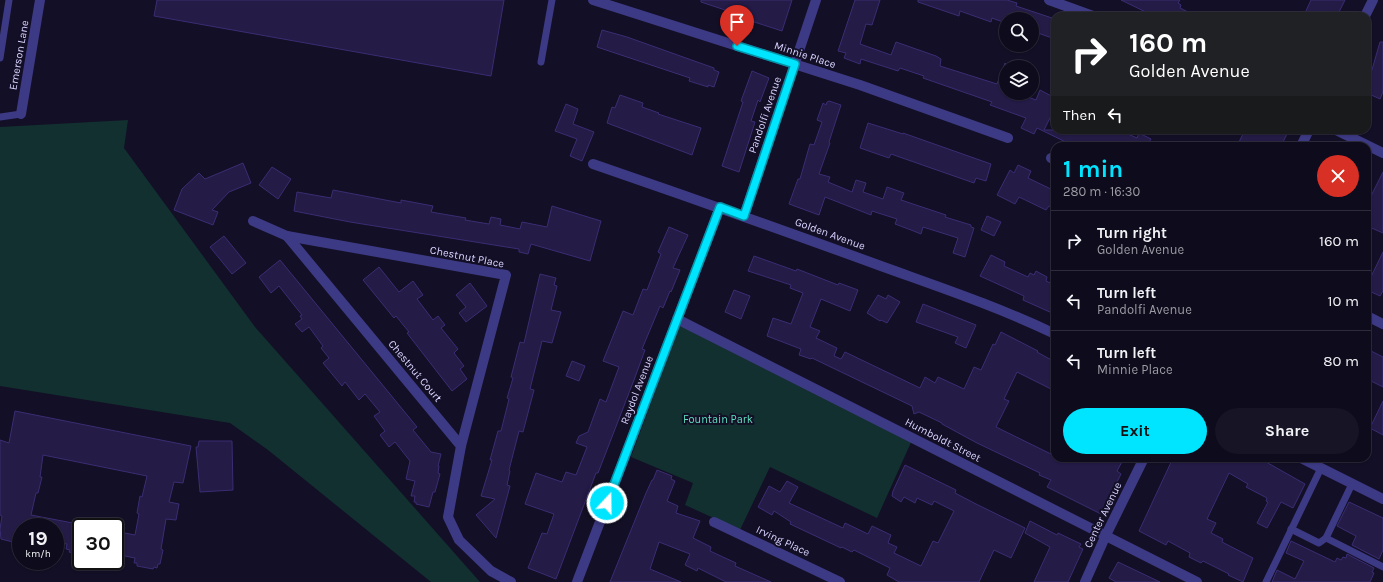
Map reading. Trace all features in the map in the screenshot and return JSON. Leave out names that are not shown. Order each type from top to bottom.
[{"type":"street","name":"Emerson Lane","points":[[21,114],[40,0]]},
{"type":"street","name":"Minnie Place","points":[[593,0],[860,85],[1008,138]]},
{"type":"street","name":"Pandolfi Avenue","points":[[744,216],[816,0]]},
{"type":"street","points":[[1049,0],[1082,12]]},
{"type":"street","points":[[1367,12],[1373,0]]},
{"type":"street","points":[[1344,134],[1361,142]]},
{"type":"street","points":[[1371,147],[1383,153]]},
{"type":"street","name":"Golden Avenue","points":[[593,164],[720,207],[949,291],[1028,321],[1051,332]]},
{"type":"street","name":"Raydol Avenue","points":[[577,582],[720,207]]},
{"type":"street","name":"Chestnut Place","points":[[253,221],[287,236],[506,275],[461,446]]},
{"type":"street","name":"Chestnut Court","points":[[287,236],[461,446]]},
{"type":"street","points":[[1371,318],[1383,324]]},
{"type":"street","name":"Humboldt Street","points":[[677,319],[1198,582]]},
{"type":"street","points":[[461,446],[448,517],[459,540],[491,571],[511,582]]},
{"type":"street","name":"Center Avenue","points":[[1085,582],[1106,535],[1142,462]]},
{"type":"street","points":[[1310,462],[1383,499]]},
{"type":"street","name":"Irving Place","points":[[714,522],[840,582]]},
{"type":"lane","points":[[0,58],[8,0]]},
{"type":"lane","points":[[540,62],[552,0]]},
{"type":"lane","points":[[0,117],[21,114]]},
{"type":"lane","points":[[1266,582],[1321,468]]},
{"type":"lane","points":[[1291,529],[1319,543],[1326,538],[1352,484]]},
{"type":"lane","points":[[1326,538],[1383,568]]},
{"type":"green space","points":[[128,120],[124,148],[255,327],[480,582],[431,582],[268,450],[230,423],[0,386],[0,127]]},
{"type":"green space","name":"Fountain Park","points":[[680,324],[913,438],[877,518],[770,467],[740,530],[685,505],[693,483],[631,457]]},
{"type":"building","points":[[157,0],[504,0],[491,76],[154,16]]},
{"type":"building","points":[[701,0],[792,0],[782,31],[742,18],[743,16],[701,2]]},
{"type":"building","points":[[855,0],[880,0],[872,25],[866,24],[860,44],[891,55],[896,42],[936,56],[941,59],[940,66],[997,84],[999,79],[999,100],[1039,100],[1040,90],[1051,96],[1051,116],[1044,130],[1051,130],[1051,134],[1128,134],[1137,138],[1139,134],[1141,134],[1151,139],[1149,142],[1066,142],[1037,128],[1034,134],[1021,128],[1026,118],[990,105],[992,102],[923,78],[924,76],[900,68],[898,71],[861,59],[860,64],[844,58],[846,53],[838,51]]},
{"type":"building","points":[[918,0],[1007,0],[1017,3],[1016,6],[1034,12],[999,12],[999,20],[992,18],[991,22],[960,11],[959,16],[918,2]]},
{"type":"building","points":[[1121,0],[1180,0],[1178,3],[1181,5],[1180,8],[1188,12],[1146,12]]},
{"type":"building","points":[[1311,0],[1345,0],[1339,12],[1305,12]]},
{"type":"building","points":[[1039,14],[1051,18],[1051,38],[1039,33]]},
{"type":"building","points":[[602,30],[627,37],[714,68],[714,70],[719,72],[714,87],[708,85],[708,87],[689,81],[690,78],[597,47]]},
{"type":"building","points":[[1380,42],[1383,42],[1383,92],[1380,99],[1371,95],[1371,73]]},
{"type":"building","points":[[752,71],[769,78],[760,102],[758,100],[751,121],[755,122],[739,172],[722,166],[743,102],[741,101]]},
{"type":"building","points":[[620,95],[643,103],[642,107],[659,113],[658,114],[701,128],[692,155],[607,123],[612,107],[615,108]]},
{"type":"building","points":[[829,101],[841,105],[819,174],[830,177],[828,182],[852,192],[856,180],[866,183],[863,192],[883,199],[887,187],[904,193],[901,200],[946,215],[945,217],[971,225],[971,227],[974,228],[965,257],[953,253],[958,238],[923,227],[921,234],[895,224],[897,219],[872,211],[871,215],[825,197],[819,215],[789,204],[798,179],[800,179],[810,144],[814,145],[822,122],[817,120],[823,103],[826,105]]},
{"type":"building","points":[[566,104],[578,109],[573,124],[594,132],[582,161],[570,156],[577,139],[555,131]]},
{"type":"building","points":[[868,123],[903,133],[991,164],[986,181],[976,178],[974,183],[891,154],[889,158],[860,148]]},
{"type":"building","points":[[1243,134],[1287,134],[1283,142],[1239,142]]},
{"type":"building","points":[[243,163],[251,183],[229,192],[212,210],[218,212],[213,225],[174,210],[182,189],[199,173],[205,179]]},
{"type":"building","points":[[1018,165],[1031,171],[1028,178],[1051,189],[1051,207],[1049,206],[1046,210],[1019,197],[1015,204],[997,195],[1010,170],[1014,173]]},
{"type":"building","points":[[272,167],[291,179],[278,199],[259,185]]},
{"type":"building","points":[[1383,172],[1383,233],[1371,228],[1371,196]]},
{"type":"building","points":[[333,190],[401,203],[401,200],[433,206],[431,212],[466,218],[465,220],[489,224],[491,217],[501,219],[500,225],[520,229],[522,222],[547,227],[552,206],[601,221],[590,261],[531,244],[528,254],[519,252],[519,249],[350,222],[294,211],[297,192],[331,198]]},
{"type":"building","points":[[987,216],[1001,222],[994,236],[981,230]]},
{"type":"building","points":[[669,227],[688,235],[673,268],[680,270],[663,308],[660,306],[642,349],[645,350],[634,380],[598,473],[596,473],[556,579],[528,568],[542,533],[547,534],[554,514],[525,504],[536,473],[562,482],[566,472],[576,475],[587,447],[576,443],[579,436],[588,432],[600,399],[606,402],[619,367],[603,361],[623,311],[633,315],[643,289],[647,290],[661,254],[658,252]]},
{"type":"building","points":[[224,236],[246,263],[232,274],[210,247]]},
{"type":"building","points":[[1383,252],[1383,291],[1380,296],[1371,292],[1371,277]]},
{"type":"building","points":[[991,255],[1005,262],[1004,266],[1028,277],[1030,273],[1034,275],[1036,271],[1047,277],[1046,281],[1051,283],[1051,313],[1023,300],[1024,296],[980,276]]},
{"type":"building","points":[[754,256],[796,271],[797,269],[838,285],[839,283],[858,290],[850,311],[821,299],[810,327],[820,331],[816,338],[837,348],[834,356],[841,359],[845,352],[920,388],[925,377],[935,383],[938,377],[964,389],[974,367],[981,370],[993,344],[995,345],[1001,332],[1038,351],[1037,352],[1051,360],[1051,389],[1017,372],[1004,399],[1009,401],[996,427],[1051,454],[1051,462],[1122,462],[1117,471],[1121,474],[1101,514],[1047,487],[1051,480],[1039,475],[1040,473],[977,443],[919,412],[914,414],[912,406],[812,358],[799,355],[801,349],[767,336],[773,318],[791,324],[803,293],[790,288],[791,285],[748,271]]},
{"type":"building","points":[[280,260],[417,427],[413,430],[431,452],[441,454],[438,466],[438,473],[440,474],[429,507],[416,504],[416,502],[414,502],[415,496],[411,496],[415,481],[406,479],[410,461],[395,442],[389,447],[380,435],[385,431],[374,416],[380,412],[365,394],[359,400],[345,382],[342,386],[323,363],[329,358],[321,348],[323,346],[309,327],[302,332],[295,324],[302,319],[300,316],[302,315],[279,286],[271,293],[259,277]]},
{"type":"building","points":[[379,267],[399,292],[413,281],[423,295],[417,299],[433,320],[438,316],[445,325],[441,328],[458,349],[454,353],[464,366],[460,369],[467,379],[452,391],[407,333],[409,332],[396,316],[394,318],[363,280]]},
{"type":"building","points":[[540,274],[556,278],[554,285],[557,286],[551,310],[561,312],[552,343],[542,341],[530,389],[534,390],[523,432],[519,431],[509,470],[507,485],[510,486],[496,538],[476,515],[495,499],[481,496],[492,460],[490,460],[498,431],[501,431],[509,399],[507,398],[513,378],[511,377],[520,342],[524,343]]},
{"type":"building","points":[[470,283],[487,306],[466,322],[459,313],[466,307],[456,295]]},
{"type":"building","points":[[734,290],[750,296],[741,319],[725,312]]},
{"type":"building","points":[[878,295],[886,299],[888,295],[900,302],[887,323],[881,320],[880,321],[867,313]]},
{"type":"building","points":[[923,304],[976,325],[966,348],[955,343],[958,337],[916,322]]},
{"type":"building","points":[[1371,351],[1383,357],[1383,387],[1371,381]]},
{"type":"building","points":[[572,361],[585,366],[579,381],[566,376]]},
{"type":"building","points":[[1383,401],[1383,435],[1371,429]]},
{"type":"building","points":[[15,411],[191,446],[183,483],[174,482],[169,502],[179,504],[176,520],[166,519],[161,549],[163,550],[160,564],[158,564],[157,568],[154,567],[153,569],[137,566],[137,563],[134,563],[135,558],[124,556],[124,533],[135,535],[139,514],[137,513],[140,496],[142,497],[147,476],[43,455],[40,477],[42,477],[38,493],[36,493],[31,515],[47,518],[12,518],[12,542],[1,539],[0,529],[2,516],[0,515],[0,440],[9,443]]},
{"type":"building","points":[[199,441],[232,441],[233,490],[200,492],[196,447],[198,447]]},
{"type":"building","points":[[1171,462],[1266,462],[1305,484],[1293,508],[1281,502],[1267,528],[1257,523],[1268,502],[1266,501],[1267,498],[1246,487],[1248,484],[1229,473],[1207,519],[1216,523],[1211,533],[1223,539],[1222,542],[1253,558],[1243,582],[1203,561],[1201,563],[1189,557],[1190,553],[1168,541],[1166,545],[1139,531]]},
{"type":"building","points":[[905,465],[956,490],[955,493],[1025,528],[1011,558],[994,550],[979,582],[899,582],[887,575],[890,568],[854,550],[852,552],[842,547],[841,548],[790,524],[791,522],[774,511],[772,515],[758,507],[769,486],[780,492],[787,481],[798,487],[789,503],[843,528],[845,523],[868,534],[872,526],[891,535],[888,543],[897,547],[894,553],[921,566],[933,541],[938,543],[954,511],[934,501],[932,505],[917,498],[915,503],[904,497],[901,502],[892,496]]},
{"type":"building","points":[[657,470],[672,476],[671,479],[675,481],[667,501],[678,506],[676,513],[700,521],[693,538],[711,547],[710,551],[736,563],[735,566],[771,582],[726,582],[698,568],[697,571],[685,565],[690,554],[659,542],[650,569],[681,582],[610,582],[646,493]]},
{"type":"building","points":[[1349,502],[1383,518],[1383,550],[1379,559],[1352,545],[1356,536],[1337,526]]},
{"type":"building","points":[[64,521],[72,523],[72,553],[69,552],[70,550],[66,549],[67,544],[64,544]]},
{"type":"building","points":[[1030,521],[1057,535],[1058,533],[1081,544],[1079,547],[1083,549],[1068,582],[1034,582],[1050,547],[1025,533]]},
{"type":"building","points":[[1291,541],[1335,562],[1337,558],[1341,560],[1343,557],[1346,558],[1347,554],[1374,568],[1372,572],[1374,573],[1370,582],[1272,582],[1277,570],[1295,579],[1304,561],[1286,553]]},
{"type":"building","points":[[1118,562],[1160,582],[1116,582],[1109,578]]},
{"type":"route","points":[[607,503],[720,207],[744,216],[795,64],[737,46]]}]
